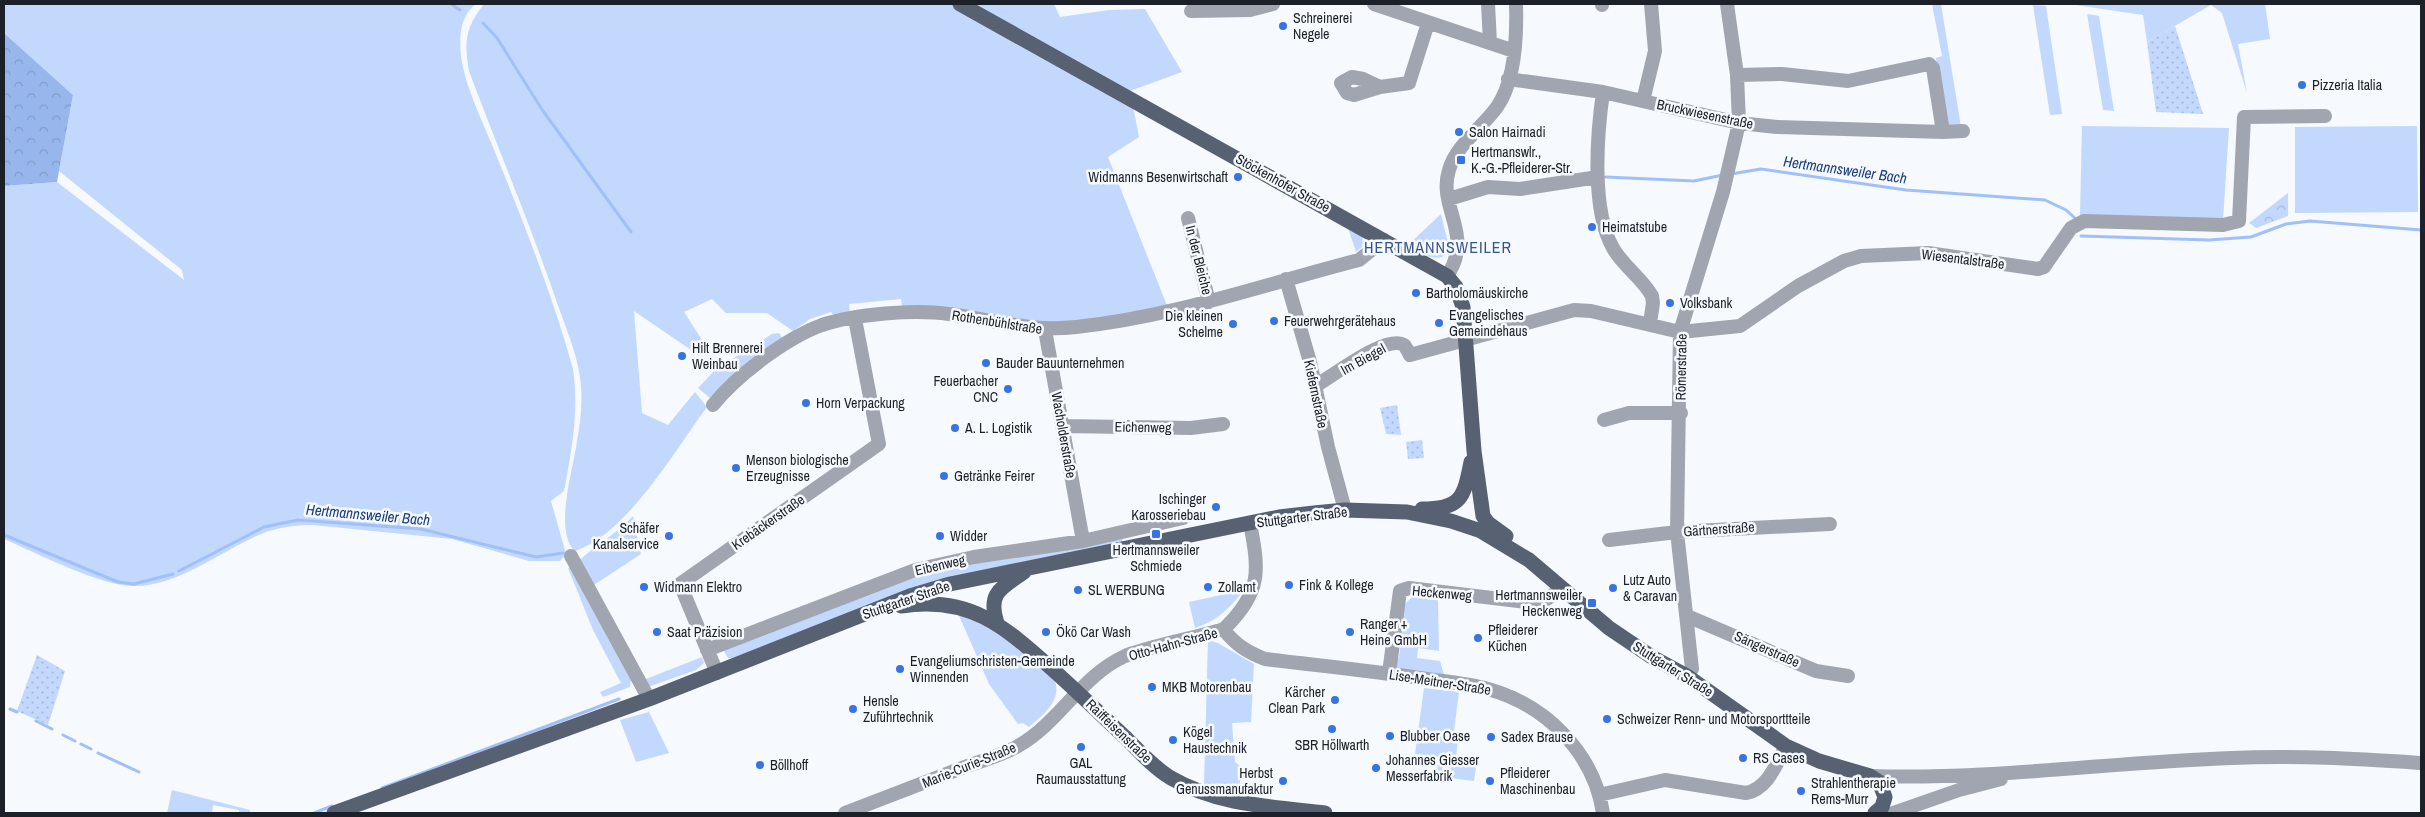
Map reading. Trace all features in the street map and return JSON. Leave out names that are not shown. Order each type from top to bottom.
[{"type":"main road","name":"Stöckenhofer Straße","points":[[960,4],[1446,276],[1456,287],[1462,301],[1474,451]]},
{"type":"main road","points":[[1407,512],[1442,509],[1457,503],[1464,490],[1474,451]]},
{"type":"main road","points":[[1474,451],[1483,516],[1496,529],[1518,543],[1529,560]]},
{"type":"main road","name":"Stuttgarter Straße","points":[[334,813],[717,673],[874,610],[950,584],[1279,517],[1345,510],[1407,512],[1463,524],[1499,541],[1529,560],[1622,637],[1652,657],[1687,676],[1786,746],[1819,761],[1847,771],[1870,776]]},
{"type":"main road","points":[[996,623],[992,606],[994,597],[1002,587],[1029,568]]},
{"type":"main road","name":"Raiffeisenstraße","points":[[874,610],[909,605],[937,604],[971,611],[1014,634],[1170,777],[1186,786],[1216,798],[1271,809],[1325,813]]},
{"type":"main road","points":[[1870,776],[1879,782],[1885,797],[1882,807],[1875,813]]},
{"type":"street","points":[[1191,11],[1250,10],[1273,4]]},
{"type":"street","points":[[1374,4],[1514,50]]},
{"type":"street","points":[[1488,4],[1490,43]]},
{"type":"street","points":[[1446,276],[1456,260],[1459,242],[1447,180],[1449,169],[1456,155],[1498,106],[1508,79],[1514,50],[1516,4]]},
{"type":"street","points":[[1643,101],[1655,51],[1651,4]]},
{"type":"street","name":"Römerstraße","points":[[1687,676],[1692,669],[1677,532],[1680,332],[1723,192],[1739,123],[1737,75],[1727,4]]},
{"type":"street","points":[[1380,87],[1409,83],[1428,23]]},
{"type":"street","points":[[1737,75],[1782,74],[1848,81],[1929,64],[1933,68],[1943,132]]},
{"type":"street","name":"Bruckwiesenstraße","points":[[1508,79],[1602,92],[1739,123],[1777,127],[1964,131]]},
{"type":"street","points":[[1602,92],[1596,136],[1603,222],[1613,248],[1652,296],[1653,303],[1650,323]]},
{"type":"street","name":"Wiesentalstraße","points":[[1466,342],[1574,310],[1592,311],[1650,323],[1680,332],[1740,326],[1798,286],[1844,261],[1861,256],[1928,253],[2038,269],[2044,267],[2071,228],[2084,221],[2222,225],[2239,221],[2244,117],[2325,116]]},
{"type":"street","points":[[1450,199],[1488,187],[1520,189],[1598,177]]},
{"type":"street","name":"In der Bleiche","points":[[1188,218],[1209,302]]},
{"type":"street","name":"Rothenbühlstraße","points":[[713,405],[727,388],[772,354],[822,325],[888,314],[947,314],[1044,330],[1142,318],[1209,302],[1359,260],[1384,240]]},
{"type":"street","name":"Kiefernstraße","points":[[1286,279],[1315,386],[1328,447],[1345,510]]},
{"type":"street","name":"Krebäckerstraße","points":[[717,673],[680,584],[879,444],[855,319]]},
{"type":"street","name":"Wacholderstraße","points":[[1044,330],[1083,541]]},
{"type":"street","name":"Im Biegel","points":[[1315,386],[1383,346],[1396,343],[1404,346],[1410,355],[1466,342]]},
{"type":"street","points":[[1604,420],[1630,413],[1680,413]]},
{"type":"street","name":"Eichenweg","points":[[1063,426],[1191,428],[1222,424]]},
{"type":"street","name":"Eibenweg","points":[[707,650],[915,570],[974,557],[1083,541],[1183,518]]},
{"type":"street","name":"Otto-Hahn-Straße","points":[[1077,691],[1094,674],[1126,655],[1184,638],[1224,630],[1250,597],[1256,580],[1257,565],[1250,523]]},
{"type":"street","name":"Gärtnerstraße","points":[[1609,540],[1677,532],[1830,524]]},
{"type":"street","points":[[571,556],[649,698]]},
{"type":"street","name":"Heckenweg","points":[[1389,674],[1400,591],[1409,588],[1535,603],[1545,600],[1562,589]]},
{"type":"street","name":"Sängerstraße","points":[[1687,616],[1816,671],[1848,676]]},
{"type":"street","name":"Lise-Meitner-Straße","points":[[1224,630],[1233,641],[1246,651],[1265,659],[1486,688],[1525,704],[1547,718],[1575,746],[1589,768],[1599,795],[1603,813]]},
{"type":"street","name":"Marie-Curie-Straße","points":[[844,813],[1019,746],[1052,717],[1077,691]]},
{"type":"street","points":[[1599,795],[1665,780],[1746,793],[1754,792],[1768,778],[1786,746]]},
{"type":"street","points":[[1893,813],[1959,790],[2028,772],[2232,758],[2315,756],[2421,763]]},
{"type":"street","name":"Stuttgarter Straße","points":[[1870,776],[1924,778],[2028,772]]},
{"type":"green space","points":[[4,4],[476,4],[467,14],[462,27],[460,49],[463,68],[476,107],[538,262],[557,315],[573,369],[575,415],[570,460],[564,491],[551,501],[566,554],[560,561],[529,561],[452,539],[300,525],[280,528],[261,534],[198,567],[166,581],[132,586],[118,584],[85,574],[4,539],[4,186],[57,182],[184,280],[182,270],[59,171],[73,95],[4,33]]},
{"type":"green space","points":[[484,4],[1054,4],[1060,17],[1109,10],[1145,9],[1182,72],[1130,91],[1139,137],[1108,157],[1168,308],[1060,324],[902,308],[901,299],[849,304],[850,314],[835,317],[831,312],[810,319],[793,331],[767,313],[726,313],[712,299],[684,312],[708,349],[691,350],[634,311],[642,413],[668,425],[695,392],[707,407],[665,467],[631,509],[594,542],[575,551],[569,542],[565,514],[580,417],[580,377],[572,346],[544,266],[469,71],[468,36],[473,21]]},
{"type":"green space","points":[[1932,4],[1941,4],[1961,127],[1947,127],[1936,58],[1942,56]]},
{"type":"green space","points":[[2069,4],[2265,4],[2270,39],[2238,44],[2247,93],[2222,13],[2211,5],[2147,42],[2143,15]]},
{"type":"green space","points":[[2033,5],[2046,6],[2062,114],[2050,115]]},
{"type":"green space","points":[[2087,14],[2099,16],[2114,111],[2103,110]]},
{"type":"green space","points":[[2175,26],[2203,114],[2156,112],[2147,42]]},
{"type":"green space","points":[[4,33],[73,95],[57,182],[4,186]]},
{"type":"green space","points":[[2082,126],[2229,128],[2223,220],[2080,215]]},
{"type":"green space","points":[[2417,126],[2418,212],[2295,213],[2295,127]]},
{"type":"green space","points":[[2288,193],[2288,216],[2256,228],[2249,223]]},
{"type":"green space","points":[[1441,214],[1450,252],[1439,258],[1434,258],[1408,245]]},
{"type":"green space","points":[[1347,225],[1360,234],[1363,239],[1362,247],[1356,252]]},
{"type":"green space","points":[[779,333],[783,339],[731,377],[710,398],[698,388],[716,369],[772,334]]},
{"type":"green space","points":[[1397,405],[1401,435],[1386,434],[1380,408]]},
{"type":"green space","points":[[1422,440],[1424,458],[1408,459],[1406,442]]},
{"type":"green space","points":[[633,516],[641,554],[594,585],[646,679],[702,657],[704,663],[696,670],[645,688],[578,562],[620,529]]},
{"type":"green space","points":[[1122,538],[1123,544],[875,605],[732,658],[728,658],[724,651],[726,647],[900,582],[956,566]]},
{"type":"green space","points":[[573,567],[631,680],[630,687],[603,697],[600,692],[621,683],[593,630],[568,568]]},
{"type":"green space","points":[[1244,590],[1234,603],[1222,613],[1210,622],[1195,628],[1189,602]]},
{"type":"green space","points":[[1412,597],[1438,600],[1439,651],[1418,648],[1417,658],[1440,661],[1445,678],[1398,670],[1394,659],[1399,658],[1404,605]]},
{"type":"green space","points":[[957,611],[979,618],[1053,676],[1056,684],[1055,698],[1047,710],[1029,727],[1023,723],[1018,724],[989,684]]},
{"type":"green space","points":[[1208,640],[1218,643],[1254,664],[1251,722],[1232,723],[1235,762],[1240,766],[1240,790],[1232,792],[1204,785]]},
{"type":"green space","points":[[37,655],[65,671],[48,725],[17,711]]},
{"type":"green space","points":[[1424,688],[1459,692],[1454,731],[1459,732],[1456,757],[1477,760],[1474,781],[1436,776],[1439,757],[1415,754]]},
{"type":"green space","points":[[649,712],[669,753],[636,762],[620,720]]},
{"type":"green space","points":[[172,790],[250,810],[250,813],[239,813],[239,810],[213,805],[212,813],[167,813]]},
{"type":"waterway","points":[[451,4],[460,10]]},
{"type":"waterway","points":[[483,23],[497,38],[543,111],[631,232]]},
{"type":"waterway","name":"Hertmannsweiler Bach","points":[[1731,174],[1761,169],[1906,190],[2045,200],[2066,210],[2076,219]]},
{"type":"waterway","name":"Hertmannsweiler Bach","points":[[1606,177],[1694,181],[1723,175]]},
{"type":"waterway","name":"Hertmannsweiler Bach","points":[[2081,236],[2209,240],[2251,237],[2286,224],[2310,221],[2421,230]]},
{"type":"waterway","name":"Hertmannsweiler Bach","points":[[179,571],[264,527],[298,520],[421,529],[536,557],[563,553]]},
{"type":"waterway","name":"Hertmannsweiler Bach","points":[[4,535],[118,582],[134,584],[173,574]]},
{"type":"waterway","points":[[382,788],[619,699]]},
{"type":"waterway","points":[[10,709],[17,712]]},
{"type":"waterway","points":[[36,721],[52,729]]},
{"type":"waterway","points":[[63,735],[75,741]]},
{"type":"waterway","points":[[81,744],[91,749]]},
{"type":"waterway","points":[[98,753],[139,772]]},
{"type":"waterway","points":[[314,813],[332,806]]},
{"type":"place","name":"Schreinerei Negele","points":[[1283,26]]},
{"type":"place","name":"Pizzeria Italia","points":[[2302,85]]},
{"type":"place","name":"Salon Hairnadi","points":[[1459,132]]},
{"type":"place","name":"Hertmanswlr., K.-G.-Pfleiderer-Str.","points":[[1461,160]]},
{"type":"place","name":"Widmanns Besenwirtschaft","points":[[1238,177]]},
{"type":"place","name":"Heimatstube","points":[[1592,227]]},
{"type":"place","name":"Bartholomäuskirche","points":[[1416,293]]},
{"type":"place","name":"Volksbank","points":[[1670,303]]},
{"type":"place","name":"Feuerwehrgerätehaus","points":[[1274,321]]},
{"type":"place","name":"Evangelisches Gemeindehaus","points":[[1439,323]]},
{"type":"place","name":"Die kleinen Schelme","points":[[1233,324]]},
{"type":"place","name":"Hilt Brennerei Weinbau","points":[[682,356]]},
{"type":"place","name":"Bauder Bauunternehmen","points":[[986,363]]},
{"type":"place","name":"Feuerbacher CNC","points":[[1008,389]]},
{"type":"place","name":"Horn Verpackung","points":[[806,403]]},
{"type":"place","name":"A. L. Logistik","points":[[955,428]]},
{"type":"place","name":"Menson biologische Erzeugnisse","points":[[736,468]]},
{"type":"place","name":"Getränke Feirer","points":[[944,476]]},
{"type":"place","name":"Ischinger Karosseriebau","points":[[1216,507]]},
{"type":"place","name":"Hertmannsweiler Schmiede","points":[[1156,534]]},
{"type":"place","name":"Schäfer Kanalservice","points":[[669,536]]},
{"type":"place","name":"Widder","points":[[940,536]]},
{"type":"place","name":"Fink & Kollege","points":[[1289,585]]},
{"type":"place","name":"Widmann Elektro","points":[[644,587]]},
{"type":"place","name":"Zollamt","points":[[1208,587]]},
{"type":"place","name":"Lutz Auto & Caravan","points":[[1613,588]]},
{"type":"place","name":"SL WERBUNG","points":[[1078,590]]},
{"type":"place","name":"Hertmannsweiler Heckenweg","points":[[1592,603]]},
{"type":"place","name":"Saat Präzision","points":[[657,632]]},
{"type":"place","name":"Ökö Car Wash","points":[[1046,632]]},
{"type":"place","name":"Ranger + Heine GmbH","points":[[1350,632]]},
{"type":"place","name":"Pfleiderer Küchen","points":[[1478,638]]},
{"type":"place","name":"Evangeliumschristen-Gemeinde Winnenden","points":[[900,669]]},
{"type":"place","name":"MKB Motorenbau","points":[[1152,687]]},
{"type":"place","name":"Kärcher Clean Park","points":[[1335,700]]},
{"type":"place","name":"Hensle Zuführtechnik","points":[[853,709]]},
{"type":"place","name":"Schweizer Renn- und Motorsporttteile","points":[[1607,719]]},
{"type":"place","name":"SBR Höllwarth","points":[[1332,729]]},
{"type":"place","name":"Blubber Oase","points":[[1390,736]]},
{"type":"place","name":"Sadex Brause","points":[[1491,737]]},
{"type":"place","name":"Kögel Haustechnik","points":[[1173,740]]},
{"type":"place","name":"GAL Raumausstattung","points":[[1081,747]]},
{"type":"place","name":"RS Cases","points":[[1743,758]]},
{"type":"place","name":"Böllhoff","points":[[760,765]]},
{"type":"place","name":"Johannes Giesser Messerfabrik","points":[[1376,768]]},
{"type":"place","name":"Herbst Genussmanufaktur","points":[[1283,781]]},
{"type":"place","name":"Pfleiderer Maschinenbau","points":[[1490,781]]},
{"type":"place","name":"Strahlentherapie Rems-Murr","points":[[1801,791]]},
{"type":"district","name":"HERTMANNSWEILER","points":[[1438,247]]}]
